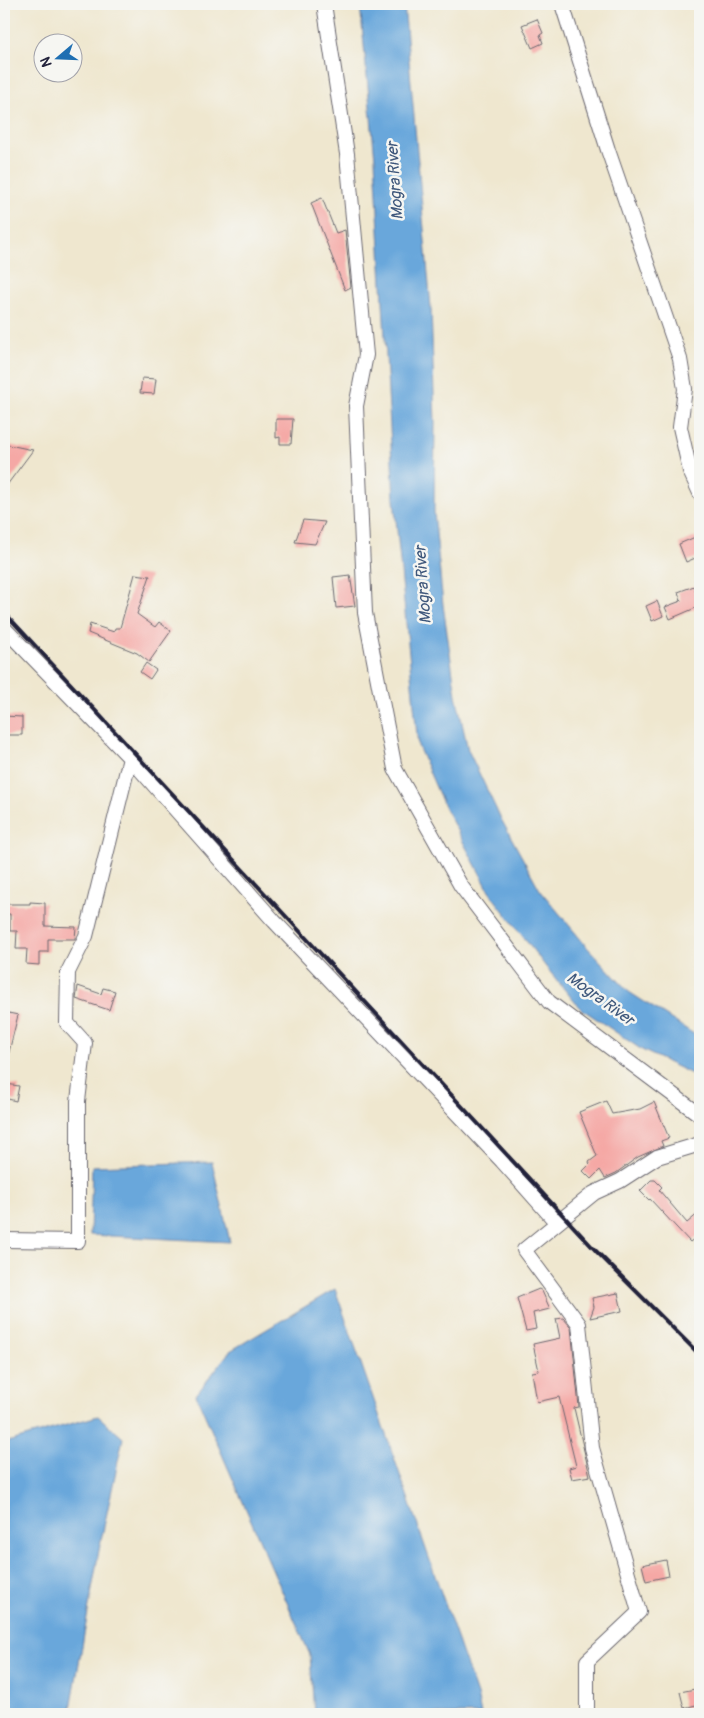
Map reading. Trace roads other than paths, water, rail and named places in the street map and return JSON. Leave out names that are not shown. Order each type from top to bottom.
[{"type":"street","points":[[324,4],[347,154],[366,355],[356,406],[365,613],[394,769],[461,886],[549,1002],[647,1073],[700,1115]]},
{"type":"street","points":[[562,4],[594,107],[680,359],[685,389],[680,427],[690,471],[700,493]]},
{"type":"street","points":[[4,628],[130,758],[274,921],[502,1161],[557,1224]]},
{"type":"street","points":[[4,1240],[78,1241],[78,1101],[85,1043],[67,1023],[68,972],[86,936],[130,758]]},
{"type":"street","points":[[587,1714],[587,1661],[639,1612],[592,1448],[578,1324],[524,1250],[594,1193],[620,1181],[658,1157],[700,1144]]},
{"type":"water","name":"Mogra River","points":[[360,4],[404,4],[431,308],[435,423],[434,512],[443,605],[456,695],[468,750],[501,819],[540,890],[587,947],[629,992],[700,1038],[700,1078],[642,1050],[579,1007],[492,896],[445,808],[418,746],[394,499],[375,159]]},
{"type":"water","points":[[212,1162],[230,1242],[90,1235],[92,1166]]},
{"type":"water","points":[[335,1289],[477,1695],[481,1714],[314,1714],[310,1655],[196,1395],[230,1351]]},
{"type":"water","points":[[98,1416],[123,1438],[99,1550],[70,1714],[4,1714],[4,1443]]},
{"type":"railway","points":[[4,612],[596,1251],[700,1355]]}]
